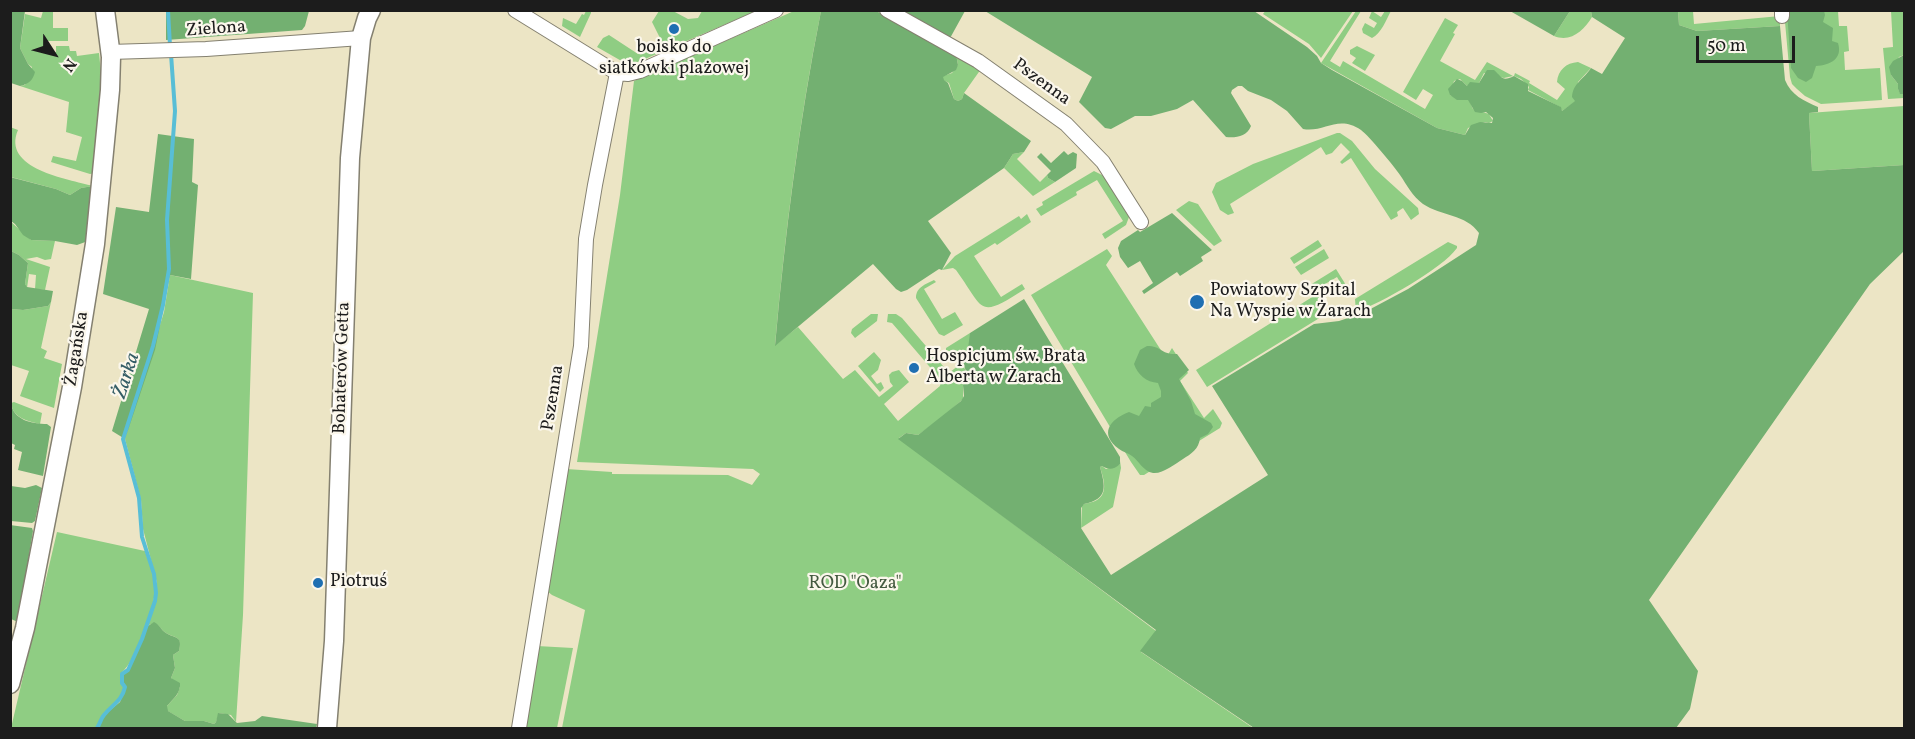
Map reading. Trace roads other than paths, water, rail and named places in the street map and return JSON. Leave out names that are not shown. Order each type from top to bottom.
[{"type":"street","name":"Żagańska","points":[[10,684],[25,628],[70,397],[93,252],[109,108],[110,52],[105,10]]},
{"type":"street","name":"Bohaterów Getta","points":[[327,729],[334,630],[350,158],[361,38],[371,10]]},
{"type":"street","points":[[515,10],[617,73],[628,74],[640,71],[776,10]]},
{"type":"street","name":"Pszenna","points":[[887,10],[978,61],[1066,124],[1109,170],[1140,222]]},
{"type":"street","name":"Zielona","points":[[110,52],[171,51],[361,38]]},
{"type":"street","name":"Pszenna","points":[[519,729],[581,346],[588,228],[617,73]]},
{"type":"waterway","name":"Żarka","points":[[168,10],[170,46]]},
{"type":"waterway","name":"Żarka","points":[[97,728],[103,716],[124,692],[122,674],[128,670],[142,639],[156,593],[154,574],[142,537],[139,498],[123,439],[153,346],[169,269],[167,220],[175,111],[171,54]]},
{"type":"place","name":"boisko do siatkówki plażowej","points":[[674,29]]},
{"type":"place","name":"Powiatowy Szpital Na Wyspie w Żarach","points":[[1197,302]]},
{"type":"place","name":"Hospicjum św. Brata Alberta w Żarach","points":[[914,368]]},
{"type":"place","name":"Piotruś","points":[[318,583]]},
{"type":"park label","name":"ROD \"Oaza\"","points":[[855,585]]}]
